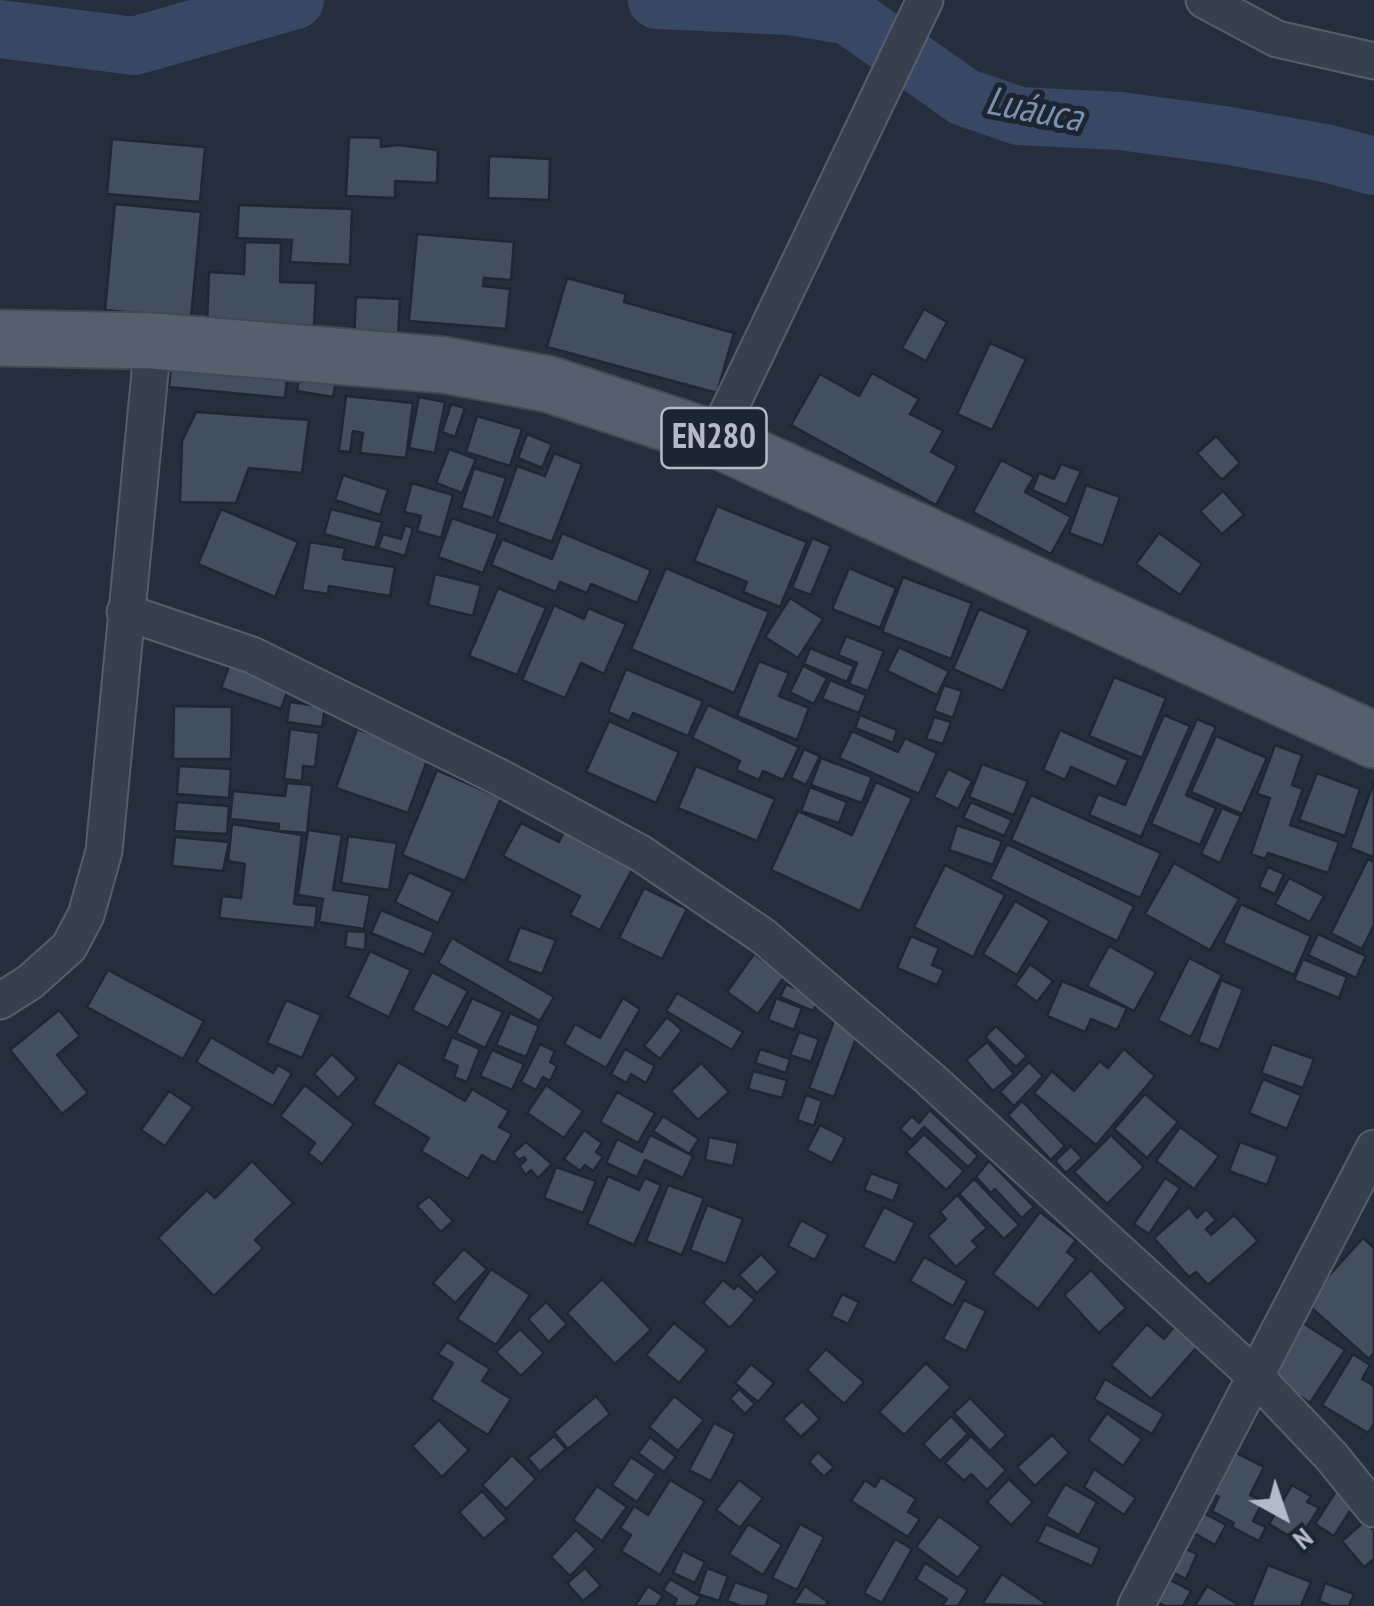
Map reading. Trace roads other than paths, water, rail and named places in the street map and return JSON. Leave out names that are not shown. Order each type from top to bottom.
[{"type":"main road","name":"EN280","points":[[0,338],[153,341],[444,365],[548,384],[715,438],[1374,740]]},
{"type":"street","points":[[715,438],[925,0]]},
{"type":"street","points":[[1204,0],[1277,39],[1374,61]]},
{"type":"street","points":[[0,1001],[30,982],[69,946],[86,915],[104,851],[153,341]]},
{"type":"street","points":[[125,612],[252,655],[501,778],[640,853],[763,936],[929,1078],[1254,1376],[1331,1456],[1374,1509]]},
{"type":"street","points":[[1136,1606],[1372,1157]]},
{"type":"waterway","name":"Luáuca","points":[[0,29],[134,46],[295,0]]},
{"type":"waterway","name":"Luáuca","points":[[657,0],[790,6],[849,16],[964,97],[1019,116],[1120,121],[1224,135],[1374,166]]}]
